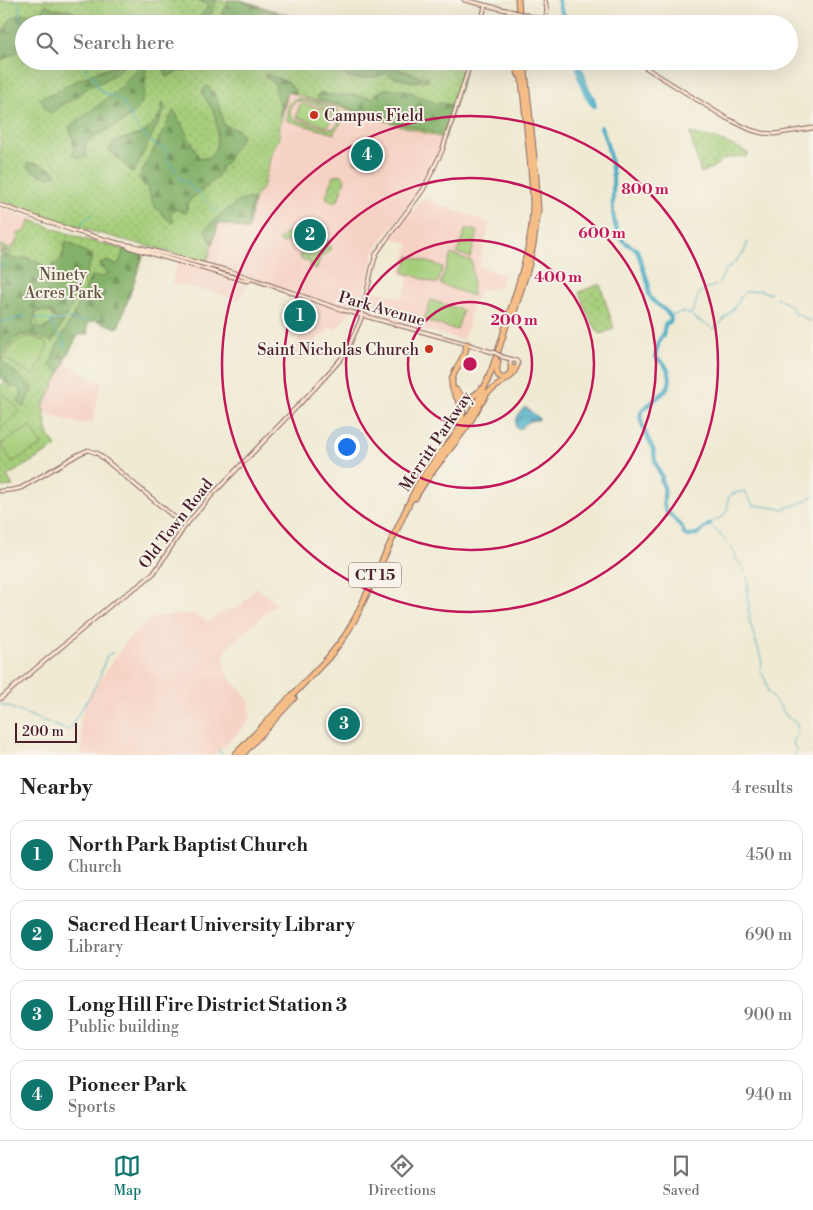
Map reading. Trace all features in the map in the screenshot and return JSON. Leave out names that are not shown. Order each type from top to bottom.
[{"type":"highway","points":[[517,1],[518,15]]},
{"type":"highway","points":[[518,70],[524,97]]},
{"type":"highway","name":"Merritt Parkway","points":[[236,755],[328,658],[345,636],[356,617],[418,484],[475,406],[489,376],[524,265],[531,233],[533,213],[532,186],[521,70]]},
{"type":"highway","name":"Merritt Parkway","points":[[242,755],[336,654],[348,637],[415,497],[479,407],[498,362],[529,264],[537,220],[537,191],[525,70]]},
{"type":"highway","points":[[454,436],[463,417],[462,407],[452,384],[453,376],[463,358],[467,344]]},
{"type":"highway","points":[[498,362],[497,372],[502,378],[509,376],[513,364]]},
{"type":"highway","points":[[479,407],[487,393],[511,376],[513,364]]},
{"type":"highway","points":[[459,366],[455,387],[459,394],[465,398],[477,394],[489,376]]},
{"type":"main road","points":[[464,0],[526,15]]},
{"type":"main road","points":[[545,0],[547,8],[546,15]]},
{"type":"main road","points":[[483,15],[485,5]]},
{"type":"main road","name":"Old Town Road","points":[[0,699],[112,604],[147,579],[185,526],[226,479],[337,364],[349,346],[362,316],[376,254],[420,195],[431,175],[446,140],[467,70]]},
{"type":"main road","points":[[649,70],[733,122],[752,130],[774,134],[813,128]]},
{"type":"main road","name":"Park Avenue","points":[[0,205],[71,230],[248,277],[250,280],[362,316],[467,344],[505,357],[513,364]]},
{"type":"main road","points":[[0,491],[21,488],[88,450],[104,458],[185,526]]},
{"type":"shaded area","points":[[288,92],[445,139],[423,186],[374,253],[365,289],[403,298],[409,278],[399,274],[409,244],[391,237],[422,198],[490,223],[479,266],[504,275],[500,287],[481,290],[476,300],[473,299],[469,323],[463,340],[352,309],[336,330],[330,327],[325,334],[318,338],[301,361],[294,360],[288,358],[319,303],[249,280],[239,300],[210,291],[172,284],[178,259],[206,266],[219,223],[248,230],[255,196],[263,187],[274,145],[279,142],[279,131]]},
{"type":"shaded area","points":[[0,207],[39,221],[21,257],[0,250]]},
{"type":"shaded area","points":[[65,363],[102,383],[92,424],[77,423],[44,414],[43,407]]},
{"type":"shaded area","points":[[256,587],[276,603],[227,648],[224,658],[226,674],[250,703],[249,719],[243,728],[214,755],[82,755],[80,720],[89,696],[127,640],[150,619],[157,616],[193,614],[209,622],[214,617],[230,609],[240,607]]},
{"type":"green space","points":[[0,0],[241,0],[288,15],[15,15],[15,70],[465,71],[445,139],[288,92],[278,142],[274,145],[263,187],[255,197],[248,230],[219,223],[207,262],[91,231],[0,200]]},
{"type":"green space","points":[[198,0],[217,0],[210,15],[201,15],[207,8],[207,5]]},
{"type":"green space","points":[[229,0],[238,0],[284,15],[222,15]]},
{"type":"green space","points":[[46,4],[54,9],[64,9],[83,15],[21,15],[33,12],[42,13]]},
{"type":"green space","points":[[15,17],[15,53],[0,61],[0,33],[10,20]]},
{"type":"green space","points":[[101,70],[120,70],[87,89],[52,113],[48,112],[44,107],[43,101],[40,99],[43,96],[54,94],[65,86]]},
{"type":"green space","points":[[136,70],[146,70],[142,99],[132,116],[89,141],[85,148],[86,157],[74,156],[73,139],[69,127],[119,90]]},
{"type":"green space","points":[[165,70],[182,70],[166,77]]},
{"type":"green space","points":[[336,70],[401,70],[427,77],[429,80],[415,82],[395,78],[386,73],[370,78],[358,79]]},
{"type":"green space","points":[[266,74],[288,82],[296,92],[288,91],[281,115],[279,115],[281,107],[277,98],[275,84],[265,76]]},
{"type":"green space","points":[[207,86],[217,98],[224,125],[238,130],[242,137],[217,178],[191,199],[187,204],[187,212],[176,209],[170,214],[174,221],[171,222],[156,208],[149,192],[139,178],[174,110],[200,159],[210,157],[217,146],[217,127],[214,112],[203,95],[203,90]]},
{"type":"green space","points":[[384,89],[405,90],[433,102],[452,105],[444,136],[318,99],[317,96],[320,93],[373,98]]},
{"type":"green space","points":[[299,98],[338,110],[342,118],[334,134],[286,120],[289,117],[287,111],[289,105]],"holes":[[[296,101],[333,110],[338,116],[338,124],[334,128],[328,129],[295,119],[291,115],[291,105]]]},
{"type":"green space","points":[[163,102],[165,110],[133,173],[109,150],[114,143],[140,134],[149,128],[157,119]]},
{"type":"green space","name":"Campus Field","points":[[300,103],[333,112],[328,127],[296,117]]},
{"type":"green space","points":[[690,133],[721,141],[749,154],[745,157],[723,159],[714,167],[701,173]]},
{"type":"green space","points":[[366,142],[379,143],[377,162],[374,164],[354,162],[359,148]]},
{"type":"green space","points":[[28,163],[38,164],[55,171],[56,175],[48,177],[32,171],[26,165]]},
{"type":"green space","points":[[342,175],[345,180],[338,200],[332,202],[326,197],[333,176]]},
{"type":"green space","points":[[253,198],[247,229],[218,222],[212,244],[205,230],[214,220],[239,201]]},
{"type":"green space","name":"Ninety Acres Park","points":[[30,220],[87,240],[142,254],[143,256],[118,328],[94,320],[84,328],[65,359],[65,363],[43,407],[48,433],[56,447],[7,476],[13,486],[0,487],[0,387],[7,377],[0,373],[0,250],[13,254],[0,248],[0,245],[11,249],[12,246],[14,247],[18,236],[16,234],[26,230]]},
{"type":"green space","points":[[299,223],[305,225],[300,241],[311,244],[315,228],[323,231],[331,249],[320,259],[317,269],[309,267],[310,262],[300,259],[303,248],[286,241],[281,243],[279,240],[289,230],[292,232]]},
{"type":"green space","points":[[466,228],[478,232],[470,258],[457,253]]},
{"type":"green space","points":[[66,241],[93,256],[85,276],[77,288],[73,304],[66,316],[55,319],[52,312],[36,310],[33,323],[43,330],[55,322],[64,321],[52,342],[35,335],[21,335],[13,340],[2,356],[3,362],[32,387],[24,408],[18,401],[21,391],[17,387],[11,387],[0,377],[0,252],[17,260],[24,257],[40,263],[46,271],[61,259]]},
{"type":"green space","points":[[124,249],[141,253],[143,256],[118,328],[94,320],[87,325],[88,334],[78,335],[60,372],[50,365],[57,346],[91,276],[100,277],[106,275],[108,273],[100,267],[100,263],[107,261],[116,265]]},
{"type":"green space","points":[[451,254],[472,261],[473,296],[440,284]]},
{"type":"green space","points":[[409,256],[443,267],[437,284],[403,272]]},
{"type":"green space","points":[[600,284],[614,329],[600,334],[590,320],[579,292]]},
{"type":"green space","points":[[431,300],[463,310],[457,330],[424,320]]},
{"type":"green space","points":[[42,310],[50,312],[53,322],[43,329],[38,324],[36,316],[36,313]]},
{"type":"green space","points":[[27,337],[39,339],[48,345],[33,375],[5,358],[13,344]]},
{"type":"green space","points":[[4,395],[20,410],[0,430],[0,399]]},
{"type":"green space","points":[[31,426],[42,445],[12,462],[1,444]]},
{"type":"water","points":[[525,407],[538,417],[539,420],[529,421],[519,429],[516,427],[516,421],[519,413]]},
{"type":"waterway","points":[[17,0],[20,6],[20,15]]},
{"type":"waterway","points":[[558,0],[564,15]]},
{"type":"waterway","points":[[86,70],[94,77],[99,90],[108,95]]},
{"type":"waterway","points":[[578,70],[583,87],[594,106]]},
{"type":"waterway","points":[[581,70],[595,106]]},
{"type":"waterway","points":[[109,95],[116,96],[124,102],[125,107],[140,130]]},
{"type":"waterway","points":[[601,127],[611,164],[613,216],[617,231],[623,240],[637,250],[649,286],[650,296],[671,318],[670,322],[665,325],[656,354],[656,357],[668,370],[669,385],[662,394],[644,409],[641,413],[641,421],[653,448],[662,477],[664,504],[667,513],[680,524],[684,534],[688,536],[697,534],[710,524]]},
{"type":"waterway","points":[[141,131],[151,142],[168,152],[168,160],[176,172]]},
{"type":"waterway","points":[[179,175],[180,179],[187,181],[220,214]]},
{"type":"waterway","points":[[88,218],[93,214]]},
{"type":"waterway","points":[[79,226],[87,218]]},
{"type":"waterway","points":[[734,263],[744,252],[748,242]]},
{"type":"waterway","points":[[0,269],[4,262]]},
{"type":"waterway","points":[[691,313],[699,294],[717,284],[726,269],[732,265]]},
{"type":"waterway","points":[[670,316],[683,312],[690,314],[713,329],[738,303],[745,292],[760,290],[771,294]]},
{"type":"waterway","points":[[776,297],[792,307],[794,313],[809,321],[813,319]]},
{"type":"waterway","points":[[0,322],[26,316]]},
{"type":"waterway","points":[[35,318],[51,321],[66,319],[87,320]]},
{"type":"waterway","points":[[50,321],[66,348]]},
{"type":"waterway","points":[[744,571],[728,543],[710,524],[725,514],[730,496],[745,491],[753,505],[783,509],[801,503],[813,496]]},
{"type":"waterway","points":[[747,577],[749,619],[762,662],[760,670],[772,698],[787,717],[796,723],[797,732],[793,743],[796,749],[795,755]]},
{"type":"waterway","points":[[1,704],[67,730],[72,726],[91,694],[100,676],[106,657],[113,653]]},
{"type":"waterway","points":[[219,749],[222,755]]},
{"type":"place","name":"Campus Field","points":[[314,115]]},
{"type":"place","name":"Pioneer Park","points":[[367,155]]},
{"type":"place","name":"Sacred Heart University Library","points":[[310,235]]},
{"type":"place","name":"North Park Baptist Church","points":[[300,316]]},
{"type":"place","name":"Saint Nicholas Church","points":[[429,349]]},
{"type":"place","name":"Long Hill Fire District Station 3","points":[[344,724]]}]
